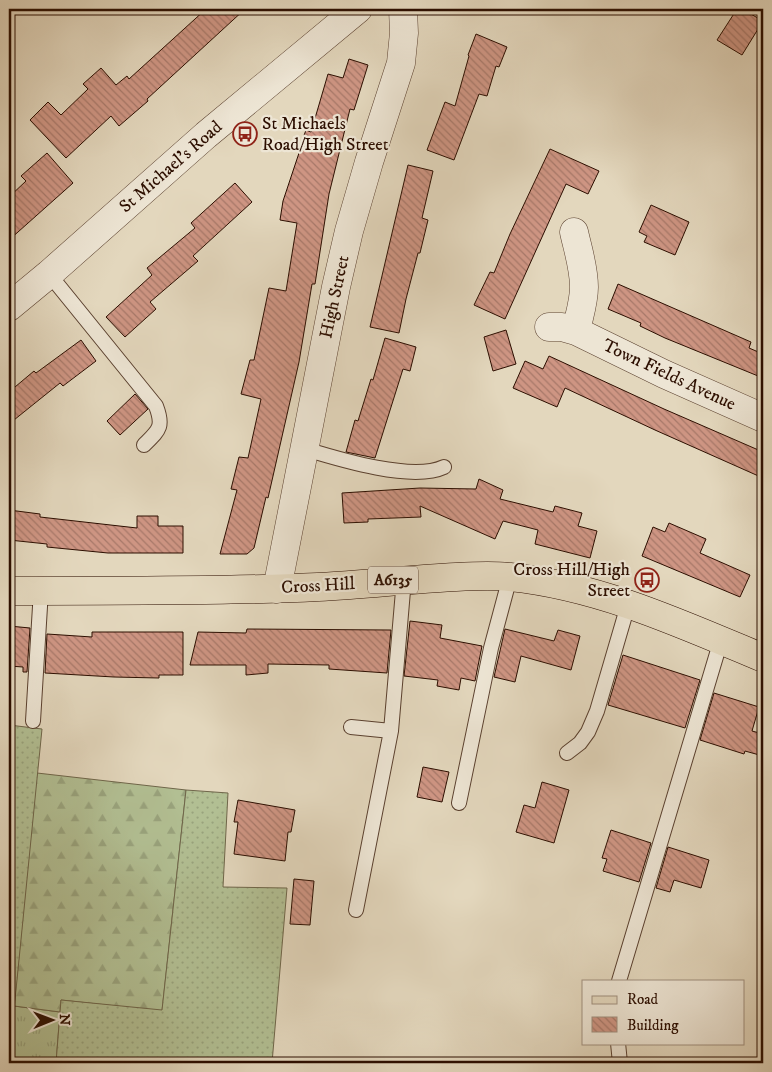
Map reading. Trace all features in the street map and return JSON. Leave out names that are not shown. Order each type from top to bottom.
[{"type":"main road","name":"Cross Hill","points":[[9,591],[277,589],[336,586],[404,579],[510,577],[593,593],[721,640],[763,658]]},
{"type":"street","name":"St Michael's Road","points":[[9,307],[206,135],[358,9]]},
{"type":"street","name":"High Street","points":[[277,589],[336,287],[349,231],[401,63],[404,33],[403,9]]},
{"type":"street","name":"Town Fields Avenue","points":[[574,232],[581,262],[584,286],[583,301],[562,329],[763,418]]},
{"type":"lane","points":[[49,274],[156,406],[161,419],[159,431],[144,445]]},
{"type":"lane","points":[[305,449],[345,461],[374,467],[421,472],[435,471],[444,467]]},
{"type":"lane","points":[[459,803],[491,648],[510,577]]},
{"type":"lane","points":[[356,910],[391,731],[404,579]]},
{"type":"lane","points":[[33,721],[41,590]]},
{"type":"lane","points":[[567,753],[580,743],[588,732],[597,712],[628,605]]},
{"type":"lane","points":[[619,980],[721,640]]},
{"type":"lane","points":[[350,727],[391,731]]},
{"type":"lane","points":[[618,1044],[620,1063]]},
{"type":"green space","points":[[9,725],[42,729],[9,1060]]},
{"type":"green space","points":[[37,773],[186,790],[162,1011],[61,1000],[60,1012],[14,1006]]},
{"type":"green space","points":[[186,790],[228,793],[223,887],[287,888],[272,1063],[56,1063],[61,1000],[162,1010]]},
{"type":"green space","points":[[14,1006],[60,1012],[56,1063],[9,1063]]},
{"type":"building","points":[[206,9],[245,9],[119,126],[111,116],[66,158],[30,120],[48,102],[61,115],[88,89],[83,84],[101,68],[116,85],[127,76],[129,79]]},
{"type":"building","points":[[737,9],[742,9],[763,21],[742,55],[717,40]]},
{"type":"building","points":[[476,34],[507,47],[499,67],[496,66],[487,96],[479,94],[454,160],[427,150],[445,102],[455,106],[468,55]]},
{"type":"building","points":[[349,59],[368,65],[354,110],[350,109],[329,194],[315,284],[312,284],[299,362],[268,498],[266,497],[254,548],[247,554],[220,554],[237,490],[231,489],[239,457],[248,458],[261,399],[241,394],[250,360],[254,360],[269,288],[286,291],[297,223],[280,220],[283,201],[306,130],[311,132],[328,74],[343,78]]},
{"type":"building","points":[[550,149],[599,171],[588,194],[566,184],[505,319],[474,305],[490,272],[494,273]]},
{"type":"building","points":[[47,153],[73,183],[9,240],[9,197],[26,181],[21,176]]},
{"type":"building","points":[[408,165],[433,171],[422,218],[428,220],[406,299],[399,333],[370,327]]},
{"type":"building","points":[[235,183],[252,202],[193,256],[198,261],[150,302],[156,309],[125,337],[106,317],[152,275],[147,268],[195,228],[191,223]]},
{"type":"building","points":[[651,205],[689,222],[675,255],[644,242],[647,236],[639,232]]},
{"type":"building","points":[[618,284],[751,342],[749,348],[763,354],[763,378],[665,338],[640,326],[641,323],[608,309]]},
{"type":"building","points":[[506,330],[516,364],[493,371],[484,337]]},
{"type":"building","points":[[385,338],[416,347],[410,371],[403,369],[375,458],[346,452],[355,420],[358,421],[371,379],[373,380]]},
{"type":"building","points":[[81,340],[96,361],[63,386],[60,383],[9,424],[9,392],[34,371],[36,373]]},
{"type":"building","points":[[549,356],[763,452],[763,478],[565,388],[557,407],[513,388],[525,361],[543,369]]},
{"type":"building","points":[[135,394],[148,409],[120,435],[107,421]]},
{"type":"building","points":[[479,479],[503,490],[500,499],[553,512],[555,506],[582,513],[578,526],[597,531],[590,558],[535,544],[538,530],[503,521],[495,539],[420,506],[421,517],[368,519],[368,522],[344,523],[342,493],[420,488],[476,489]]},
{"type":"building","points":[[9,510],[40,514],[40,517],[137,528],[137,516],[158,516],[158,526],[183,526],[183,553],[108,553],[47,547],[47,544],[9,540]]},
{"type":"building","points":[[669,523],[706,539],[700,553],[750,575],[740,597],[642,556],[653,527],[665,532]]},
{"type":"building","points":[[410,621],[442,625],[440,638],[482,646],[475,681],[461,678],[459,690],[437,686],[438,680],[404,676]]},
{"type":"building","points":[[9,626],[30,628],[27,672],[23,672],[23,667],[9,666]]},
{"type":"building","points":[[247,629],[391,630],[387,673],[329,669],[329,665],[268,664],[268,673],[246,675],[246,665],[190,665],[198,632],[246,633]]},
{"type":"building","points":[[505,629],[554,641],[558,630],[580,636],[571,670],[521,656],[515,682],[494,677]]},
{"type":"building","points":[[92,632],[183,632],[183,675],[159,675],[159,678],[45,673],[47,634],[92,637]]},
{"type":"building","points":[[623,655],[700,680],[685,728],[608,705]]},
{"type":"building","points":[[714,693],[759,707],[752,731],[763,734],[763,756],[745,751],[744,754],[700,740]]},
{"type":"building","points":[[423,767],[449,772],[442,802],[417,797]]},
{"type":"building","points":[[542,782],[569,790],[554,843],[516,832],[524,805],[535,808]]},
{"type":"building","points":[[238,800],[295,810],[291,832],[288,832],[285,861],[234,854],[238,822],[234,822]]},
{"type":"building","points":[[611,830],[651,843],[639,882],[603,871],[607,859],[602,858]]},
{"type":"building","points":[[668,847],[709,860],[701,888],[674,880],[670,892],[656,888]]},
{"type":"building","points":[[294,879],[314,881],[310,925],[290,924]]},
{"type":"place","name":"St Michaels Road/High Street","points":[[245,134]]},
{"type":"place","name":"Cross Hill/High Street","points":[[647,580]]}]
